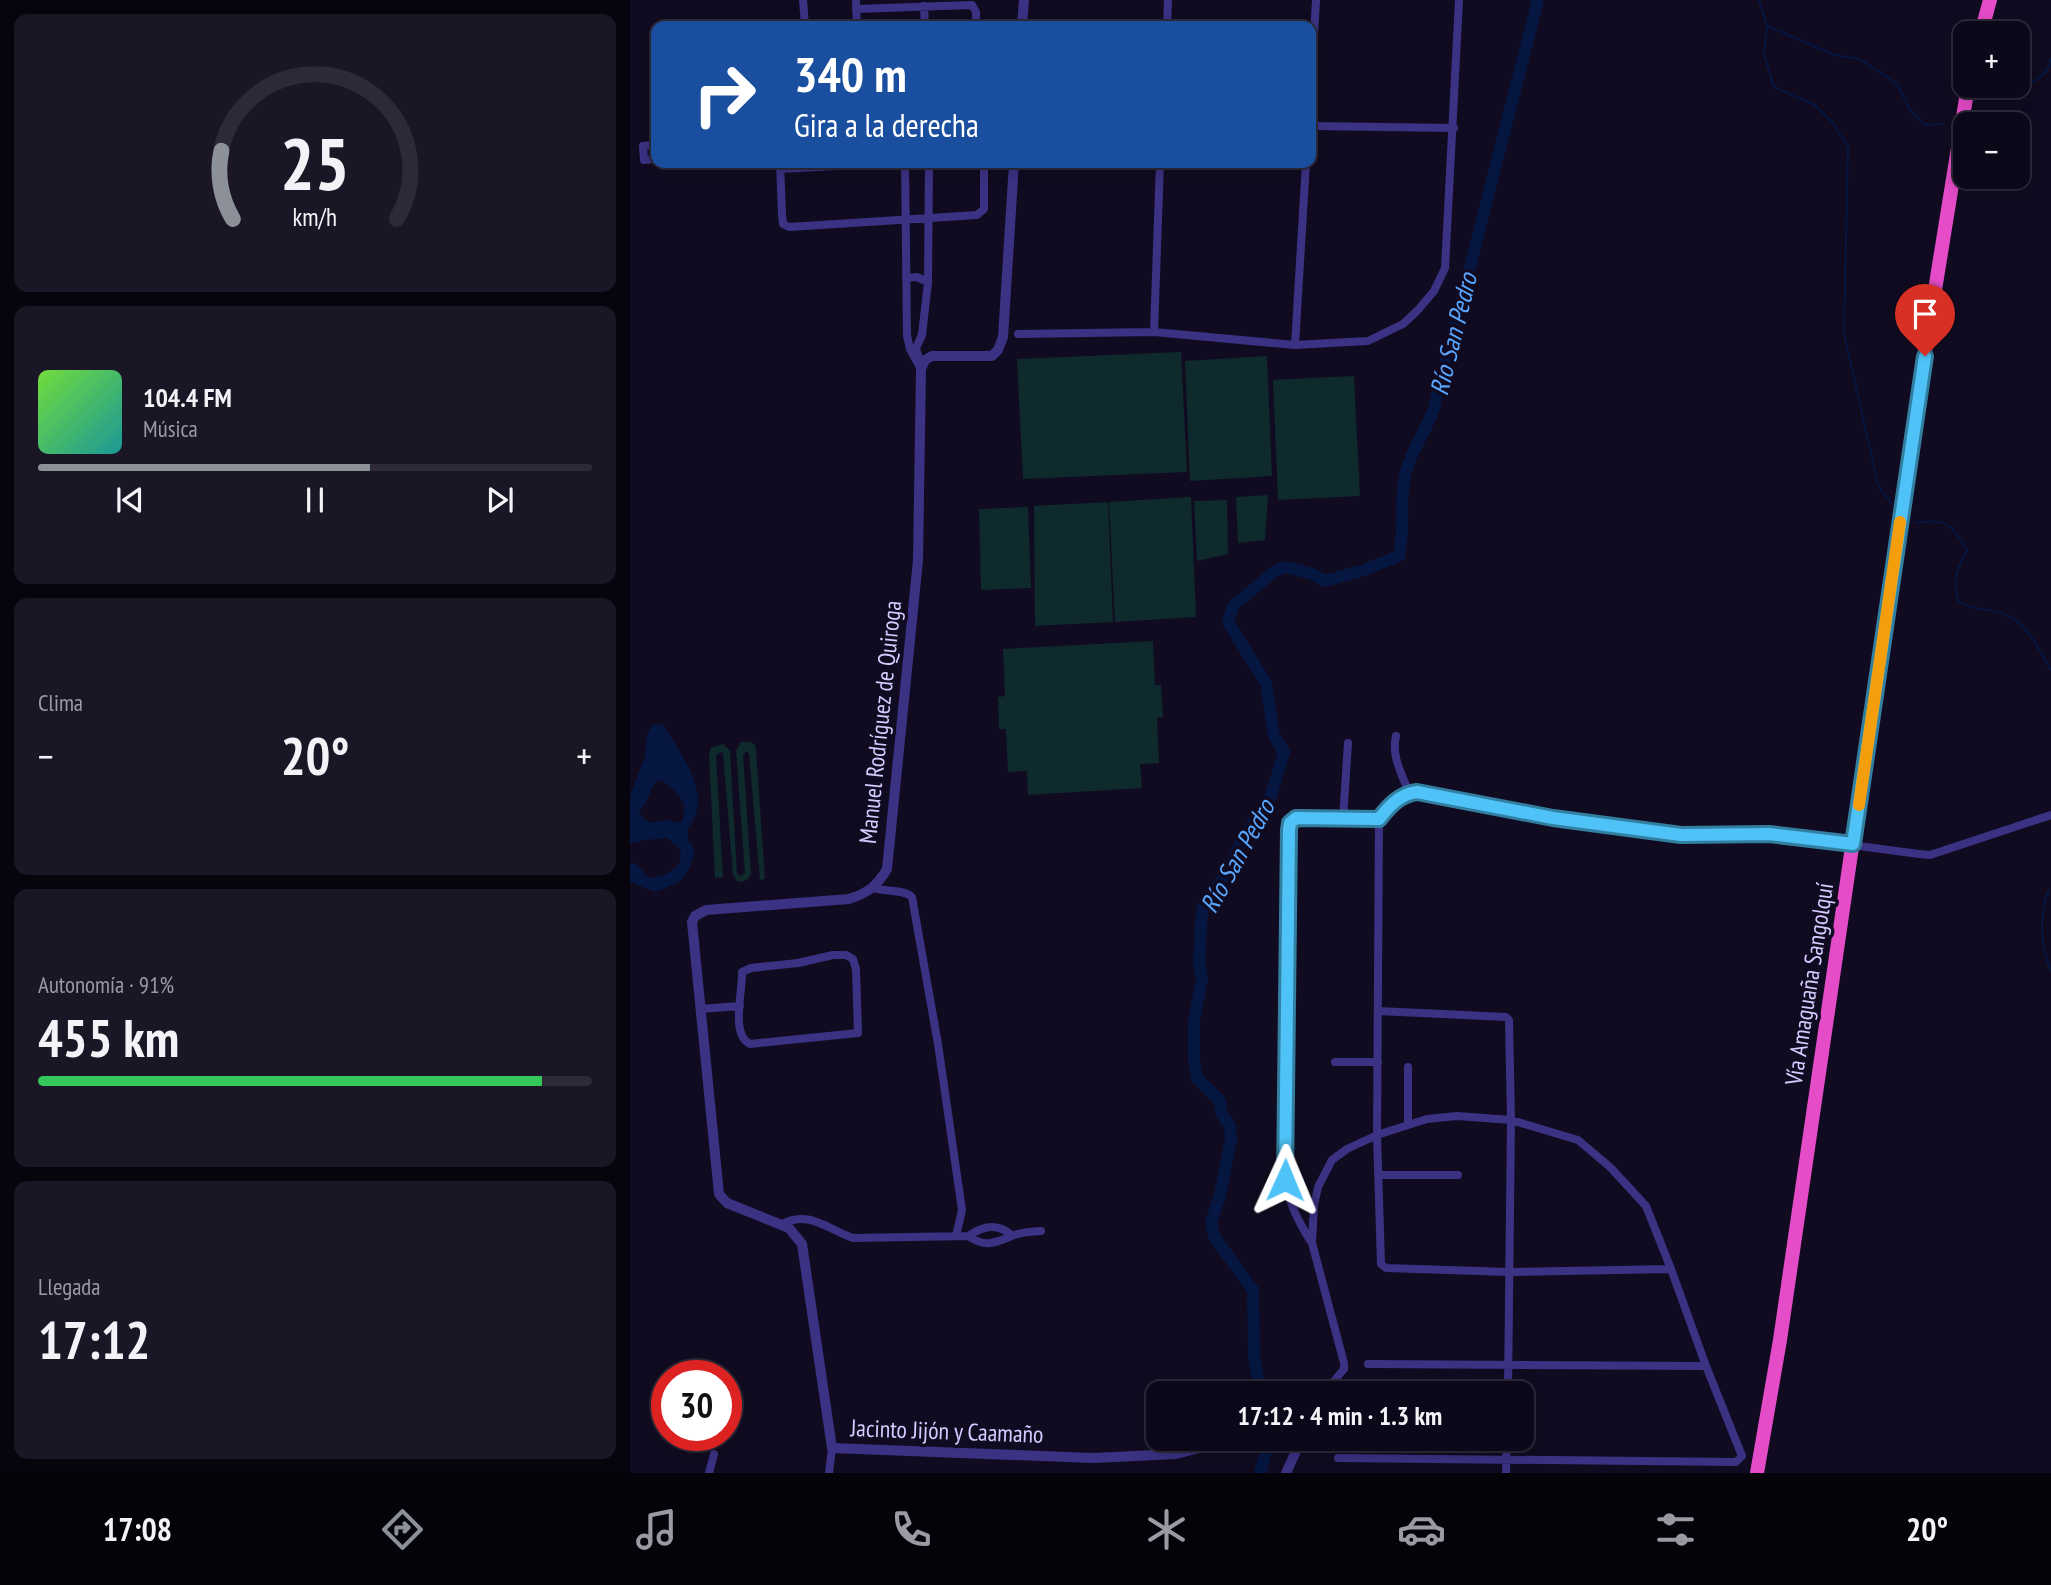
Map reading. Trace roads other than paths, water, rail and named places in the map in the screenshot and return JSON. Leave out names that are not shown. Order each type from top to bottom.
[{"type":"highway","points":[[1985,21],[1990,0]]},
{"type":"highway","name":"Vía Amaguaña Sangolquí","points":[[1757,1473],[1780,1340],[1918,395],[1966,98]]},
{"type":"street","points":[[803,0],[805,21]]},
{"type":"street","points":[[1022,21],[1024,0]]},
{"type":"street","points":[[1167,21],[1168,0]]},
{"type":"street","points":[[1315,21],[1316,0]]},
{"type":"street","points":[[1018,334],[1154,331],[1295,345],[1368,341],[1403,324],[1434,291],[1445,268],[1459,0]]},
{"type":"street","points":[[856,5],[972,5],[976,21]]},
{"type":"street","points":[[924,6],[925,21]]},
{"type":"street","points":[[1316,126],[1454,128]]},
{"type":"street","points":[[651,145],[643,146],[644,160],[651,159]]},
{"type":"street","points":[[780,168],[782,215],[784,225],[789,226],[977,215],[982,212],[984,168]]},
{"type":"street","points":[[905,168],[907,336],[910,349],[921,369]]},
{"type":"street","points":[[921,369],[916,348],[922,335],[928,282],[929,168]]},
{"type":"street","points":[[921,369],[925,360],[932,356],[992,356],[1000,345],[1003,337],[1014,168]]},
{"type":"street","points":[[1154,331],[1160,168]]},
{"type":"street","points":[[1295,345],[1306,168]]},
{"type":"street","points":[[906,278],[917,277],[928,282]]},
{"type":"street","name":"Manuel Rodríguez de Quiroga","points":[[873,888],[887,869],[918,560],[921,369]]},
{"type":"street","points":[[1396,736],[1395,757],[1409,793]]},
{"type":"street","points":[[1343,819],[1348,743]]},
{"type":"street","points":[[1671,1269],[1509,1272],[1386,1268],[1381,1264],[1377,1135],[1379,819],[1387,808],[1409,793],[1417,792],[1568,820],[1681,835],[1769,834],[1930,855],[2051,814]]},
{"type":"street","points":[[1334,1381],[1344,1369],[1344,1363],[1312,1243],[1295,1215],[1285,1180],[1289,830],[1290,823],[1296,818],[1379,819]]},
{"type":"street","points":[[740,1006],[700,1009],[692,922],[699,913],[718,908],[849,899],[863,895],[873,888],[906,893],[912,897],[938,1044],[962,1209],[956,1236]]},
{"type":"street","points":[[833,955],[846,955],[853,959],[856,969],[859,1029],[855,1035],[750,1044],[744,1042],[740,1034],[740,1006],[742,972],[745,970],[833,955]]},
{"type":"street","name":"Jacinto Jijón y Caamaño","points":[[700,1009],[719,1194],[727,1203],[782,1224],[795,1234],[804,1249],[832,1448],[1093,1458],[1176,1454],[1188,1451]]},
{"type":"street","points":[[1378,1010],[1506,1017],[1509,1020],[1511,1120],[1508,1381]]},
{"type":"street","points":[[1335,1062],[1378,1062]]},
{"type":"street","points":[[1408,1067],[1408,1125]]},
{"type":"street","points":[[1312,1243],[1314,1205],[1322,1175],[1332,1160],[1347,1149],[1377,1135],[1427,1119],[1457,1116],[1511,1120],[1578,1140],[1610,1167],[1646,1206],[1706,1366],[1742,1452],[1740,1460],[1736,1462],[1338,1458]]},
{"type":"street","points":[[1378,1175],[1458,1175]]},
{"type":"street","points":[[782,1224],[794,1218],[810,1219],[836,1233],[853,1238],[968,1236],[986,1227],[1005,1229],[1012,1236]]},
{"type":"street","points":[[968,1236],[984,1244],[1041,1231]]},
{"type":"street","points":[[1368,1364],[1509,1367],[1706,1366]]},
{"type":"street","points":[[829,1473],[832,1448]]},
{"type":"street","points":[[1286,1473],[1295,1451]]},
{"type":"street","points":[[1506,1451],[1506,1473]]},
{"type":"street","points":[[709,1473],[714,1454]]},
{"type":"water","points":[[652,725],[664,726],[679,750],[697,789],[698,803],[688,828],[688,840],[695,850],[687,873],[679,882],[656,892],[630,882],[630,863],[637,864],[648,878],[672,870],[680,862],[681,856],[680,849],[667,838],[630,844],[630,797],[645,756],[647,734]],"holes":[[[661,780],[681,798],[684,809],[681,823],[666,820],[649,823],[638,813],[656,781]]]},
{"type":"waterway","name":"Río San Pedro","points":[[1258,1381],[1254,1355],[1253,1290],[1215,1238],[1211,1223],[1220,1195],[1231,1139],[1230,1126],[1221,1113],[1220,1101],[1197,1078],[1194,1060],[1194,1021],[1202,978],[1199,963],[1202,911],[1206,899],[1225,876],[1246,833],[1269,802],[1284,752],[1274,736],[1266,683],[1228,622],[1233,606],[1275,571],[1286,567],[1312,574],[1325,581],[1399,556],[1404,479],[1434,408],[1538,0]]},
{"type":"waterway","points":[[1759,0],[1767,26],[1764,54],[1774,87],[1815,105],[1833,123],[1848,147],[1844,333],[1878,485],[1892,504]]},
{"type":"waterway","points":[[1768,26],[1834,55],[1860,59],[1897,84],[1910,110],[1925,125],[1944,124]]},
{"type":"waterway","points":[[1974,101],[1983,93],[2033,81],[2048,69],[2051,58]]},
{"type":"waterway","points":[[1916,523],[1942,522],[1957,534],[1967,550],[1956,575],[1955,587],[1959,602],[2015,619],[2033,639],[2051,670]]},
{"type":"waterway","points":[[2049,890],[2043,909],[2042,931],[2051,971]]},
{"type":"waterway","name":"Río San Pedro","points":[[1260,1473],[1266,1451]]}]
